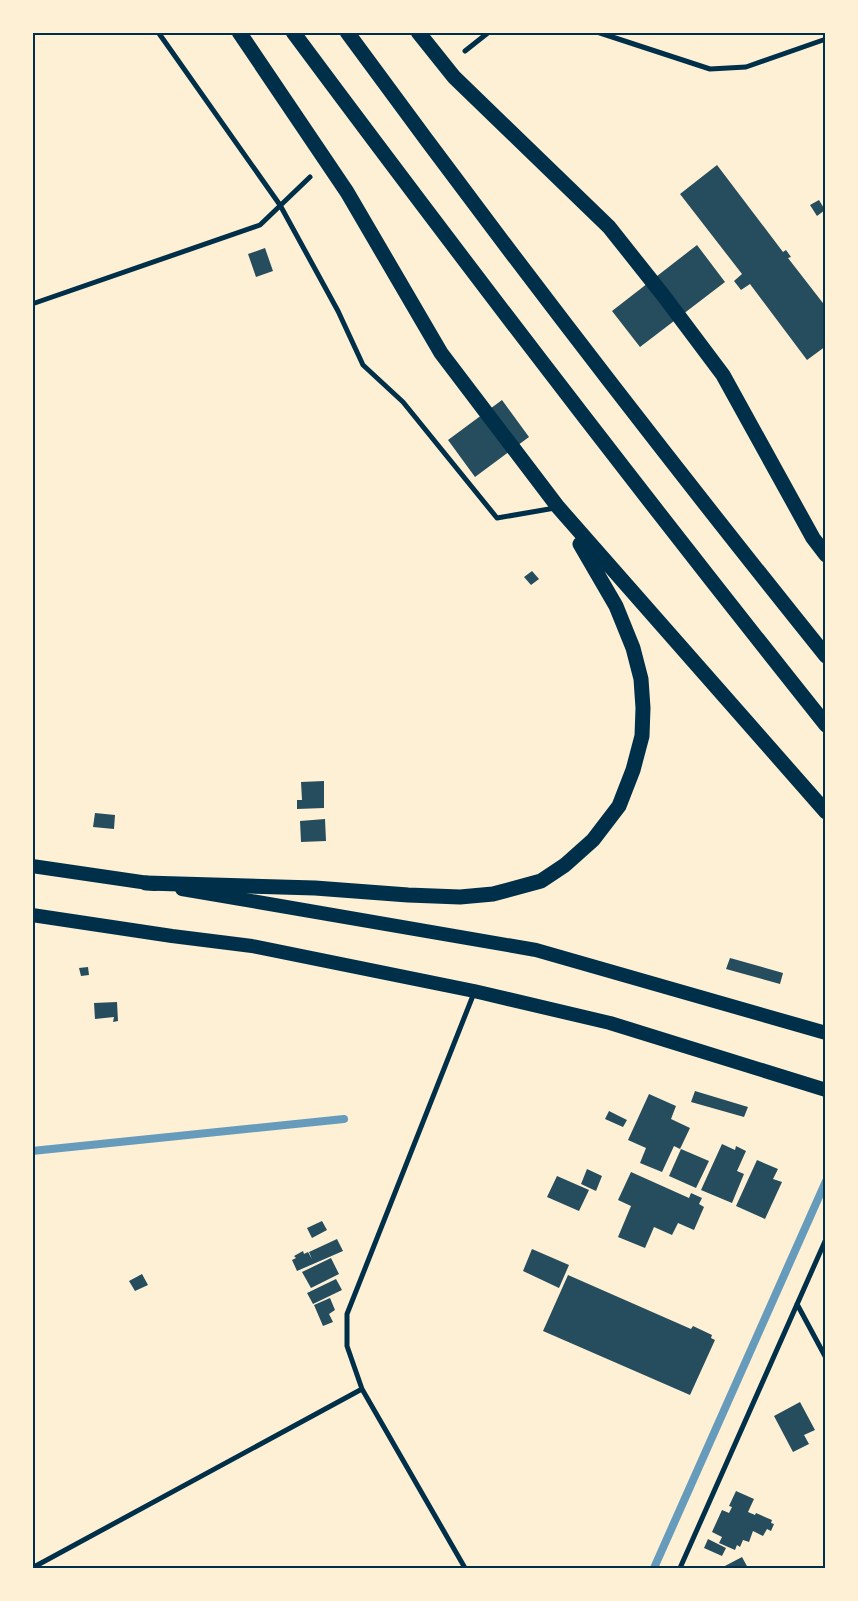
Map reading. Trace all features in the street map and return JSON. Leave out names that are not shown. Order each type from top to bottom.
[{"type":"highway","points":[[239,32],[347,192],[441,353],[558,507],[826,812]]},
{"type":"highway","points":[[293,32],[403,180],[582,414],[724,598],[826,725]]},
{"type":"highway","points":[[347,32],[443,164],[601,370],[826,656]]},
{"type":"highway","points":[[418,32],[454,77],[609,227],[663,294],[723,375],[813,538],[826,555]]},
{"type":"highway","points":[[146,883],[315,888],[460,897],[492,894],[541,881],[565,865],[593,840],[619,806],[633,770],[642,736],[641,680],[633,648],[616,606],[558,507]]},
{"type":"highway","points":[[32,866],[146,883],[536,950],[826,1033]]},
{"type":"highway","points":[[32,915],[252,946],[474,991],[610,1024],[826,1090]]},
{"type":"street","points":[[158,32],[280,205],[338,311],[363,365],[403,402],[497,518],[558,507]]},
{"type":"street","points":[[465,51],[489,32]]},
{"type":"street","points":[[597,32],[710,69],[746,67],[826,39]]},
{"type":"street","points":[[32,304],[260,225],[310,177]]},
{"type":"street","points":[[465,1568],[362,1389],[347,1346],[346,1314],[474,991]]},
{"type":"street","points":[[680,1568],[826,1239]]},
{"type":"street","points":[[797,1304],[826,1358]]},
{"type":"street","points":[[32,1568],[362,1389]]},
{"type":"street","points":[[42,1563],[46,1568]]},
{"type":"building","points":[[717,165],[783,252],[786,250],[791,257],[788,258],[826,307],[826,346],[807,360],[750,284],[741,290],[734,281],[742,274],[680,194]]},
{"type":"building","points":[[819,200],[825,210],[817,216],[810,205]]},
{"type":"building","points":[[697,245],[725,282],[640,347],[612,311]]},
{"type":"building","points":[[265,248],[273,271],[256,277],[248,254]]},
{"type":"building","points":[[502,400],[529,437],[475,477],[448,440]]},
{"type":"building","points":[[532,571],[539,579],[531,585],[524,577]]},
{"type":"building","points":[[324,781],[324,808],[297,809],[297,800],[302,800],[301,782]]},
{"type":"building","points":[[95,813],[115,815],[114,829],[93,827]]},
{"type":"building","points":[[325,819],[326,841],[301,842],[300,821]]},
{"type":"building","points":[[730,958],[783,973],[780,984],[726,969]]},
{"type":"building","points":[[88,967],[89,975],[81,976],[79,968]]},
{"type":"building","points":[[117,1002],[118,1021],[113,1022],[114,1017],[95,1019],[94,1003]]},
{"type":"building","points":[[695,1091],[748,1107],[744,1117],[691,1102]]},
{"type":"building","points":[[649,1094],[676,1106],[671,1119],[690,1128],[680,1149],[674,1146],[662,1172],[640,1163],[646,1148],[628,1140]]},
{"type":"building","points":[[609,1111],[627,1120],[623,1127],[605,1119]]},
{"type":"building","points":[[722,1144],[735,1150],[736,1146],[746,1151],[737,1171],[744,1174],[732,1203],[701,1190]]},
{"type":"building","points":[[681,1149],[709,1161],[696,1188],[669,1176]]},
{"type":"building","points":[[757,1160],[778,1169],[773,1179],[782,1182],[765,1219],[736,1206]]},
{"type":"building","points":[[587,1169],[602,1176],[596,1191],[581,1184]]},
{"type":"building","points":[[631,1172],[689,1198],[691,1193],[702,1198],[699,1204],[704,1207],[694,1230],[678,1223],[672,1235],[654,1227],[645,1248],[618,1237],[631,1206],[618,1200]]},
{"type":"building","points":[[557,1176],[589,1190],[579,1211],[547,1197]]},
{"type":"building","points":[[322,1221],[327,1230],[312,1238],[307,1228]]},
{"type":"building","points":[[337,1239],[343,1251],[297,1271],[292,1260],[296,1258],[294,1256],[303,1251],[304,1254],[308,1252],[312,1259],[309,1252]]},
{"type":"building","points":[[532,1249],[569,1265],[559,1288],[523,1271]]},
{"type":"building","points":[[331,1258],[339,1274],[311,1288],[302,1272]]},
{"type":"building","points":[[142,1274],[148,1285],[135,1291],[129,1281]]},
{"type":"building","points":[[568,1275],[691,1329],[693,1326],[712,1335],[711,1338],[715,1340],[690,1395],[543,1331]]},
{"type":"building","points":[[336,1279],[342,1290],[313,1304],[307,1293]]},
{"type":"building","points":[[330,1298],[335,1310],[329,1314],[333,1322],[323,1326],[314,1305]]},
{"type":"building","points":[[800,1402],[815,1430],[804,1435],[809,1444],[793,1452],[774,1416]]},
{"type":"building","points":[[736,1491],[754,1499],[748,1512],[755,1515],[756,1513],[772,1520],[771,1523],[774,1524],[771,1531],[767,1529],[763,1536],[753,1531],[749,1542],[743,1540],[740,1547],[737,1545],[735,1550],[719,1543],[722,1537],[712,1532],[722,1510],[729,1513],[732,1507],[729,1506]]},
{"type":"building","points":[[708,1539],[726,1548],[722,1556],[704,1548]]},
{"type":"building","points":[[742,1557],[748,1568],[723,1567]]},
{"type":"waterway","points":[[32,1151],[344,1119]]},
{"type":"waterway","points":[[654,1568],[826,1181]]}]
